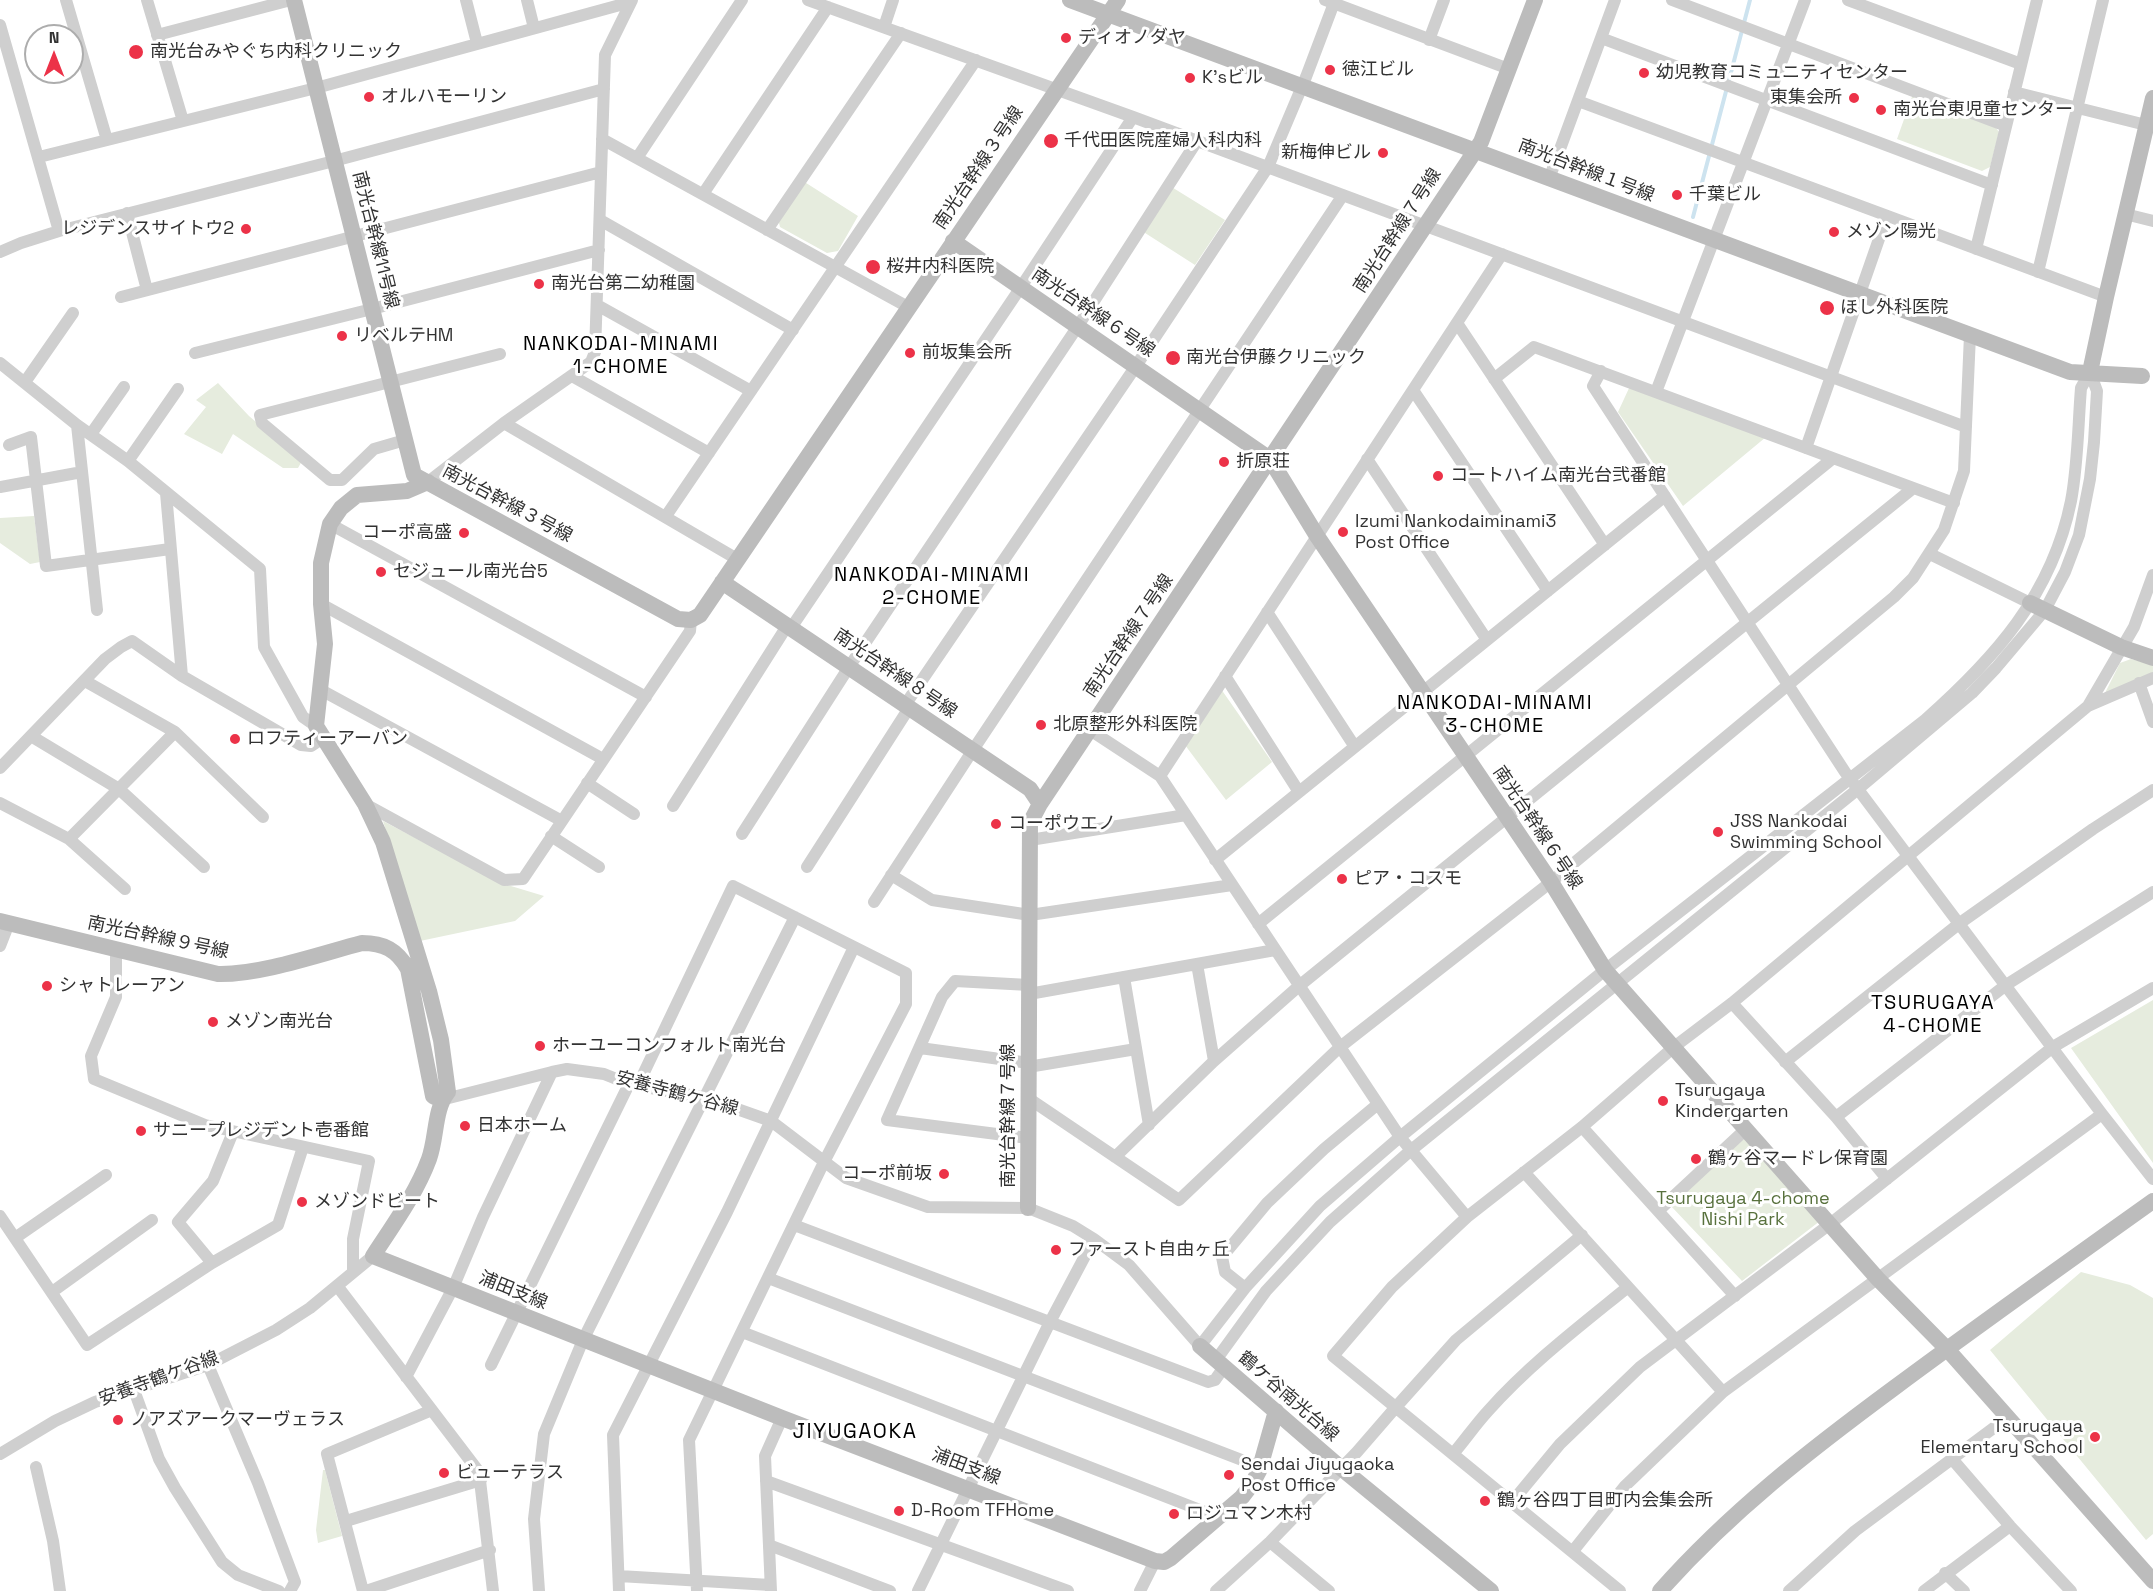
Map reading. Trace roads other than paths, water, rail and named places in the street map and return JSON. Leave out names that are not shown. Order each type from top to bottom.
[{"type":"street","points":[[66,0],[107,140]]},
{"type":"street","points":[[147,0],[183,121]]},
{"type":"street","points":[[157,35],[292,0]]},
{"type":"street","name":"南光台幹線11号線","points":[[292,0],[414,475],[428,482]]},
{"type":"street","points":[[466,0],[477,44]]},
{"type":"street","points":[[527,0],[534,28]]},
{"type":"street","points":[[637,158],[741,0]]},
{"type":"street","points":[[808,0],[1133,117],[1966,427]]},
{"type":"street","points":[[884,27],[893,0]]},
{"type":"street","name":"南光台幹線１号線","points":[[1070,0],[1113,7],[1302,86],[2070,372],[2149,377]]},
{"type":"street","points":[[1429,40],[1444,0]]},
{"type":"street","name":"南光台幹線７号線","points":[[1028,1208],[1030,823],[1040,804],[1481,142],[1535,0]]},
{"type":"street","points":[[1549,179],[1615,0]]},
{"type":"street","points":[[1672,0],[2006,126]]},
{"type":"street","points":[[1656,392],[1804,0]]},
{"type":"street","points":[[1848,0],[2021,64]]},
{"type":"street","points":[[1976,249],[2036,0]]},
{"type":"street","points":[[2038,272],[2103,0]]},
{"type":"street","points":[[39,158],[316,88],[477,44],[534,28],[590,6],[632,1]]},
{"type":"street","points":[[428,482],[504,423],[591,362],[595,352],[605,55],[632,1]]},
{"type":"street","points":[[807,867],[907,706],[1268,167],[1302,86],[1329,2],[1509,69]]},
{"type":"street","points":[[703,194],[828,7]]},
{"type":"street","name":"南光台幹線３号線","points":[[320,732],[325,644],[321,604],[321,563],[330,524],[341,508],[357,495],[407,491],[428,482],[678,619],[691,620],[700,615],[1113,7]]},
{"type":"street","points":[[0,25],[59,231]]},
{"type":"street","points":[[767,230],[901,33]]},
{"type":"street","points":[[1601,38],[1992,185]]},
{"type":"street","points":[[666,516],[976,60]]},
{"type":"street","points":[[0,252],[59,231],[604,89]]},
{"type":"street","points":[[2014,92],[2146,125]]},
{"type":"street","points":[[1200,1346],[1245,1288],[1320,1206],[1400,1137],[1605,970],[1924,720],[1966,684],[2038,606],[2071,501],[2081,387],[2090,372],[2153,98]]},
{"type":"street","points":[[1578,101],[2106,297]]},
{"type":"street","points":[[673,806],[789,627],[1021,287],[1133,117]]},
{"type":"street","points":[[602,139],[908,308]]},
{"type":"street","points":[[742,834],[849,667],[1078,326],[1197,141]]},
{"type":"street","points":[[120,297],[601,172]]},
{"type":"street","points":[[874,902],[1343,195]]},
{"type":"street","points":[[127,213],[147,290]]},
{"type":"street","points":[[2125,214],[2153,221]]},
{"type":"street","points":[[1806,448],[1887,216]]},
{"type":"street","points":[[600,220],[793,330]]},
{"type":"street","name":"南光台幹線６号線","points":[[953,240],[1270,459],[1317,536],[1551,882],[1605,970],[1878,1279],[1947,1348],[2153,1581]]},
{"type":"street","points":[[195,353],[599,250]]},
{"type":"street","points":[[1160,776],[1502,254]]},
{"type":"street","points":[[597,305],[751,391]]},
{"type":"street","points":[[25,382],[73,313]]},
{"type":"street","points":[[1457,323],[1605,545]]},
{"type":"street","points":[[1028,1098],[1179,1200],[1340,1047],[1551,882],[1894,597],[1913,578],[1944,531],[1964,471],[1971,335]]},
{"type":"street","points":[[1494,379],[1534,347],[1954,503]]},
{"type":"street","points":[[405,440],[374,449],[342,480],[330,480],[262,423],[260,415],[500,354]]},
{"type":"street","points":[[0,363],[77,425],[128,461],[260,569],[264,647],[303,717],[320,732],[365,804],[383,842],[431,1001],[441,1040],[448,1092],[441,1100],[430,1156],[419,1184],[373,1256]]},
{"type":"street","points":[[1601,371],[1593,386],[1858,789],[2153,1179]]},
{"type":"street","points":[[794,1225],[1208,1382],[1215,1380],[1220,1364],[1266,1291],[1330,1222],[1410,1151],[1858,789],[1972,693],[1996,668],[2069,563],[2084,517],[2090,479],[2097,391],[2090,372]]},
{"type":"street","points":[[572,376],[709,453]]},
{"type":"street","points":[[91,434],[124,387]]},
{"type":"street","points":[[128,461],[178,389]]},
{"type":"street","points":[[1413,390],[1548,591]]},
{"type":"street","points":[[504,423],[738,559]]},
{"type":"street","points":[[77,425],[97,610]]},
{"type":"street","points":[[9,445],[31,437],[46,566],[170,549]]},
{"type":"street","points":[[1367,459],[1487,640]]},
{"type":"street","points":[[1258,924],[1832,459]]},
{"type":"street","points":[[0,487],[82,472]]},
{"type":"street","points":[[1115,1157],[1214,1061],[1299,986],[1912,489]]},
{"type":"street","points":[[166,493],[183,676]]},
{"type":"street","points":[[1215,860],[1665,496]]},
{"type":"street","points":[[330,524],[646,697]]},
{"type":"street","points":[[1930,554],[2121,647],[2153,658]]},
{"type":"street","points":[[2088,706],[2134,627],[2153,575]]},
{"type":"street","name":"南光台幹線８号線","points":[[722,582],[1030,789],[1040,804]]},
{"type":"street","points":[[321,604],[603,759]]},
{"type":"street","points":[[1267,612],[1355,747]]},
{"type":"street","points":[[365,804],[504,880],[523,879],[690,631],[691,620]]},
{"type":"street","points":[[0,768],[105,659],[121,646],[132,641],[183,676],[301,745],[312,746],[320,732]]},
{"type":"street","points":[[1225,676],[1299,792]]},
{"type":"street","points":[[1620,1591],[1333,1356],[1392,1287],[1467,1217],[1582,1126],[1674,1047],[1732,1003],[2088,706],[2153,678]]},
{"type":"street","points":[[85,681],[175,732],[262,817]]},
{"type":"street","points":[[2139,683],[2153,722]]},
{"type":"street","points":[[321,690],[562,821]]},
{"type":"street","points":[[1090,730],[1160,776],[1400,1137],[1467,1217]]},
{"type":"street","points":[[69,839],[175,732]]},
{"type":"street","points":[[31,736],[119,789],[204,867]]},
{"type":"street","points":[[587,783],[634,814]]},
{"type":"street","points":[[1785,1062],[1960,923],[2093,828],[2153,790]]},
{"type":"street","points":[[0,803],[69,839],[125,889]]},
{"type":"street","points":[[1030,840],[1186,815]]},
{"type":"street","points":[[551,836],[599,867]]},
{"type":"street","points":[[891,875],[932,900],[1030,915],[1232,885]]},
{"type":"street","points":[[491,1365],[733,886],[906,973],[906,1004],[824,1162],[689,1440],[696,1586]]},
{"type":"street","points":[[1836,1117],[2006,985],[2153,892]]},
{"type":"street","points":[[539,1591],[534,1519],[544,1434],[583,1340],[795,917]]},
{"type":"street","points":[[0,946],[5,922]]},
{"type":"street","name":"南光台幹線９号線","points":[[5,922],[218,974],[232,975],[362,943],[376,943],[390,948],[401,957],[408,969],[433,1096],[441,1100]]},
{"type":"street","points":[[619,1591],[613,1435],[727,1212],[854,946]]},
{"type":"street","points":[[116,950],[116,998],[91,1056],[94,1080],[205,1125],[369,1161],[353,1239],[354,1271]]},
{"type":"street","points":[[1028,1138],[887,1120],[942,997],[955,981],[1029,989],[1124,977],[1275,950]]},
{"type":"street","points":[[1197,964],[1214,1061]]},
{"type":"street","points":[[1124,977],[1149,1125]]},
{"type":"street","points":[[1512,1502],[1560,1444],[1640,1367],[1830,1224],[2053,1047],[2153,988]]},
{"type":"street","points":[[1732,1003],[1836,1117],[1887,1179]]},
{"type":"street","points":[[920,1048],[1028,1065],[1136,1049]]},
{"type":"street","name":"安養寺鶴ケ谷線","points":[[441,1100],[567,1070],[604,1074],[633,1084],[706,1098],[771,1120],[846,1178],[928,1207],[1028,1208],[1073,1226],[1129,1265],[1200,1346]]},
{"type":"street","points":[[406,1377],[453,1288],[483,1217],[552,1072]]},
{"type":"street","points":[[1245,1288],[1225,1272],[1222,1257],[1268,1203],[1324,1149],[1378,1104]]},
{"type":"street","points":[[1573,1551],[1625,1486],[1723,1392],[2102,1114]]},
{"type":"street","points":[[1582,1126],[1735,1296]]},
{"type":"street","points":[[1658,1211],[1746,1129]]},
{"type":"street","points":[[212,1263],[178,1222],[213,1181],[233,1132]]},
{"type":"street","points":[[0,1216],[87,1344],[212,1263],[278,1226],[303,1147]]},
{"type":"street","points":[[1524,1172],[1723,1392]]},
{"type":"street","points":[[15,1238],[106,1175]]},
{"type":"street","points":[[1660,1591],[1736,1513],[1804,1455],[1947,1348],[2153,1202]]},
{"type":"street","points":[[52,1292],[152,1220]]},
{"type":"street","points":[[1216,1591],[1270,1542],[1358,1452],[1456,1340],[1582,1235]]},
{"type":"street","points":[[918,1591],[1050,1322],[1094,1239]]},
{"type":"street","name":"安養寺鶴ケ谷線","points":[[0,1454],[55,1421],[96,1402],[208,1365],[276,1330],[338,1287],[373,1256]]},
{"type":"street","name":"浦田支線","points":[[373,1256],[782,1418],[1155,1561]]},
{"type":"street","points":[[768,1278],[1260,1467]]},
{"type":"street","points":[[338,1287],[479,1472],[490,1550],[493,1591]]},
{"type":"street","points":[[1453,1454],[1489,1410],[1522,1376],[1628,1287]]},
{"type":"street","points":[[742,1332],[1218,1517]]},
{"type":"street","name":"鶴ケ谷南光台線","points":[[1200,1346],[1341,1468],[1491,1591]]},
{"type":"street","points":[[208,1365],[258,1483],[295,1582],[290,1591]]},
{"type":"street","points":[[134,1390],[159,1459],[222,1562],[238,1575],[279,1591]]},
{"type":"street","points":[[432,1410],[327,1454],[365,1591],[490,1550]]},
{"type":"street","points":[[1140,1591],[1155,1561],[1164,1562],[1171,1558],[1242,1497],[1252,1484],[1260,1467],[1276,1412]]},
{"type":"street","points":[[619,1576],[696,1586],[770,1588],[765,1456],[782,1418]]},
{"type":"street","points":[[1789,1591],[1855,1531],[2007,1418]]},
{"type":"street","points":[[1953,1460],[2010,1526],[2071,1591]]},
{"type":"street","points":[[36,1467],[53,1541],[60,1591]]},
{"type":"street","points":[[346,1521],[481,1480]]},
{"type":"street","points":[[766,1481],[1068,1591]]},
{"type":"street","points":[[1924,1591],[2010,1526]]},
{"type":"street","points":[[1270,1542],[1321,1589]]},
{"type":"street","points":[[769,1545],[890,1591]]},
{"type":"street","points":[[1945,1573],[1964,1591]]},
{"type":"waterway","points":[[1693,217],[1750,0]]},
{"type":"place","name":"ディオノダヤ","points":[[1066,38]]},
{"type":"place","name":"南光台みやぐち内科クリニック","points":[[136,52]]},
{"type":"place","name":"徳江ビル","points":[[1330,70]]},
{"type":"place","name":"幼児教育コミュニティセンター","points":[[1644,73]]},
{"type":"place","name":"K'sビル","points":[[1190,78]]},
{"type":"place","name":"オルハモーリン","points":[[369,97]]},
{"type":"place","name":"東集会所","points":[[1854,98]]},
{"type":"place","name":"南光台東児童センター","points":[[1881,110]]},
{"type":"place","name":"千代田医院産婦人科内科","points":[[1051,141]]},
{"type":"place","name":"新梅伸ビル","points":[[1383,153]]},
{"type":"place","name":"千葉ビル","points":[[1677,195]]},
{"type":"place","name":"レジデンスサイトウ2","points":[[246,229]]},
{"type":"place","name":"メゾン陽光","points":[[1834,232]]},
{"type":"place","name":"桜井内科医院","points":[[873,267]]},
{"type":"place","name":"南光台第二幼稚園","points":[[539,284]]},
{"type":"place","name":"ほし外科医院","points":[[1827,308]]},
{"type":"place","name":"リベルテHM","points":[[342,336]]},
{"type":"place","name":"前坂集会所","points":[[910,353]]},
{"type":"place","name":"南光台伊藤クリニック","points":[[1173,358]]},
{"type":"place","name":"折原荘","points":[[1224,462]]},
{"type":"place","name":"コートハイム南光台弐番館","points":[[1438,476]]},
{"type":"place","name":"Izumi Nankodaiminami3 Post Office","points":[[1343,532]]},
{"type":"place","name":"コーポ高盛","points":[[464,533]]},
{"type":"place","name":"セジュール南光台5","points":[[381,572]]},
{"type":"place","name":"北原整形外科医院","points":[[1041,725]]},
{"type":"place","name":"ロフティーアーバン","points":[[235,739]]},
{"type":"place","name":"コーポウエノ","points":[[996,824]]},
{"type":"place","name":"JSS Nankodai Swimming School","points":[[1718,832]]},
{"type":"place","name":"ピア・コスモ","points":[[1342,879]]},
{"type":"place","name":"シャトレーアン","points":[[47,986]]},
{"type":"place","name":"メゾン南光台","points":[[213,1022]]},
{"type":"place","name":"ホーユーコンフォルト南光台","points":[[540,1046]]},
{"type":"place","name":"Tsurugaya Kindergarten","points":[[1663,1101]]},
{"type":"place","name":"日本ホーム","points":[[465,1126]]},
{"type":"place","name":"サニープレジデント壱番館","points":[[141,1131]]},
{"type":"place","name":"鶴ヶ谷マードレ保育園","points":[[1696,1159]]},
{"type":"place","name":"コーポ前坂","points":[[944,1174]]},
{"type":"place","name":"メゾンドビート","points":[[302,1202]]},
{"type":"place","name":"ファースト自由ヶ丘","points":[[1056,1250]]},
{"type":"place","name":"ノアズアークマーヴェラス","points":[[118,1420]]},
{"type":"place","name":"Tsurugaya Elementary School","points":[[2095,1437]]},
{"type":"place","name":"ビューテラス","points":[[444,1473]]},
{"type":"place","name":"Sendai Jiyugaoka Post Office","points":[[1229,1475]]},
{"type":"place","name":"鶴ヶ谷四丁目町内会集会所","points":[[1485,1501]]},
{"type":"place","name":"D-Room TFHome","points":[[899,1511]]},
{"type":"place","name":"ロジュマン木村","points":[[1174,1514]]},
{"type":"district","name":"NANKODAI-MINAMI 1-CHOME","points":[[621,356]]},
{"type":"district","name":"NANKODAI-MINAMI 2-CHOME","points":[[932,588]]},
{"type":"district","name":"NANKODAI-MINAMI 3-CHOME","points":[[1495,716]]},
{"type":"district","name":"TSURUGAYA 4-CHOME","points":[[1933,1016]]},
{"type":"district","name":"JIYUGAOKA","points":[[855,1432]]},
{"type":"park label","name":"Tsurugaya 4-chome Nishi Park","points":[[1743,1209]]}]
